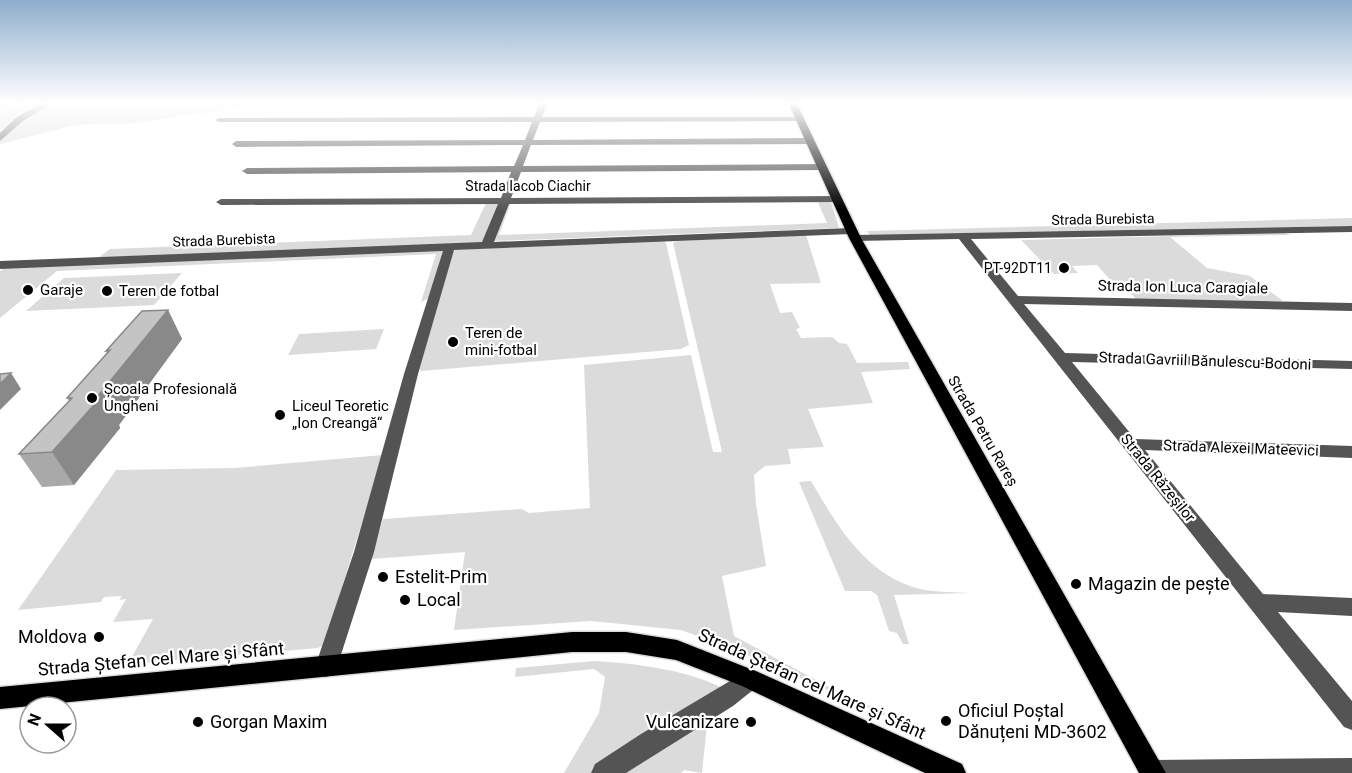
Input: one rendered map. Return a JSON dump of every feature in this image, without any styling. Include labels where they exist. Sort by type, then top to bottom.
[{"type":"main road","name":"Strada Petru Rareș","points":[[809,138],[853,235],[1153,773]]},
{"type":"main road","name":"Strada Ștefan cel Mare și Sfânt","points":[[0,698],[326,668],[572,642],[626,642],[677,650],[750,679],[953,773]]},
{"type":"street","points":[[487,245],[530,138]]},
{"type":"street","points":[[236,144],[810,141]]},
{"type":"street","points":[[247,171],[821,167]]},
{"type":"street","name":"Strada Iacob Ciachir","points":[[221,202],[836,199]]},
{"type":"street","name":"Strada Burebista","points":[[0,265],[450,246],[853,235],[963,237],[1352,229]]},
{"type":"street","name":"Strada Răzeşilor","points":[[963,237],[1352,719]]},
{"type":"street","points":[[326,668],[364,552],[411,374],[450,246]]},
{"type":"street","name":"Strada Ion Luca Caragiale","points":[[1013,300],[1352,307]]},
{"type":"street","name":"Strada Gavriil Bănulescu-Bodoni","points":[[1059,357],[1352,365]]},
{"type":"street","name":"Strada Alexei Mateevici","points":[[1131,444],[1352,452]]},
{"type":"street","points":[[1259,602],[1352,607]]},
{"type":"street","points":[[604,773],[650,742],[725,698],[750,679]]},
{"type":"street","points":[[1153,773],[1352,771]]},
{"type":"shaded area","points":[[2,138],[24,138],[0,144]]},
{"type":"shaded area","points":[[817,200],[831,202],[839,228],[492,241],[507,202],[511,202],[499,235],[827,223]]},
{"type":"shaded area","points":[[486,203],[499,203],[486,240],[479,243],[98,258],[110,249],[471,235]]},
{"type":"shaded area","points":[[1352,218],[1352,226],[870,235],[867,231]]},
{"type":"shaded area","points":[[1285,233],[1290,235],[1170,237],[1207,268],[1250,276],[1283,301],[1137,300],[1128,291],[1120,291],[1097,265],[1072,266],[1078,273],[1054,274],[1021,240]]},
{"type":"shaded area","points":[[806,235],[821,283],[770,284],[780,313],[792,312],[800,328],[796,329],[801,338],[832,337],[839,343],[847,344],[857,363],[908,362],[910,369],[861,372],[873,403],[808,409],[824,447],[788,449],[791,464],[765,466],[754,475],[756,504],[766,566],[722,576],[734,636],[885,715],[736,650],[681,630],[591,621],[454,630],[465,552],[371,559],[383,519],[522,509],[529,513],[590,508],[584,365],[691,355],[713,452],[722,452],[673,243]]},
{"type":"shaded area","points":[[663,240],[666,243],[689,345],[681,349],[421,371],[418,367],[452,252],[455,250]]},
{"type":"shaded area","points":[[441,249],[445,253],[429,298],[421,302],[436,254],[57,271],[0,318],[0,271],[8,266]]},
{"type":"shaded area","name":"Teren de fotbal","points":[[182,273],[154,305],[26,311],[64,278]]},
{"type":"shaded area","points":[[384,329],[376,349],[288,355],[299,334]]},
{"type":"shaded area","points":[[383,455],[324,645],[318,648],[128,664],[153,619],[113,622],[126,599],[119,600],[122,596],[104,597],[101,602],[18,610],[116,470],[235,468]]},
{"type":"shaded area","points":[[811,481],[844,533],[871,563],[887,575],[925,590],[972,593],[894,595],[909,644],[903,644],[897,633],[889,631],[877,595],[871,591],[845,591],[799,482]]},
{"type":"shaded area","points":[[594,661],[678,672],[724,689],[594,773],[564,773],[599,713],[605,677],[594,669],[515,677],[516,668]]},
{"type":"shaded area","points":[[703,720],[707,725],[702,773],[684,770],[681,773],[617,773]]},
{"type":"building","points":[[168,310],[98,396],[102,396],[52,452],[19,454],[72,398],[67,398],[142,311]]},
{"type":"building","points":[[11,373],[0,384],[0,374]]},
{"type":"place","name":"PT-92DT11","points":[[1064,268]]},
{"type":"place","name":"Garaje","points":[[28,290]]},
{"type":"place","name":"Teren de fotbal","points":[[107,291]]},
{"type":"place","name":"Teren de mini-fotbal","points":[[453,342]]},
{"type":"place","name":"Școala Profesională Ungheni","points":[[92,398]]},
{"type":"place","name":"Liceul Teoretic „Ion Creangă“","points":[[280,415]]},
{"type":"place","name":"Estelit-Prim","points":[[383,577]]},
{"type":"place","name":"Magazin de pește","points":[[1076,584]]},
{"type":"place","name":"Local","points":[[405,600]]},
{"type":"place","name":"Moldova","points":[[99,637]]},
{"type":"place","name":"Oficiul Poștal Dănuțeni MD-3602","points":[[946,721]]},
{"type":"place","name":"Gorgan Maxim","points":[[198,722]]},
{"type":"place","name":"Vulcanizare","points":[[751,722]]}]
